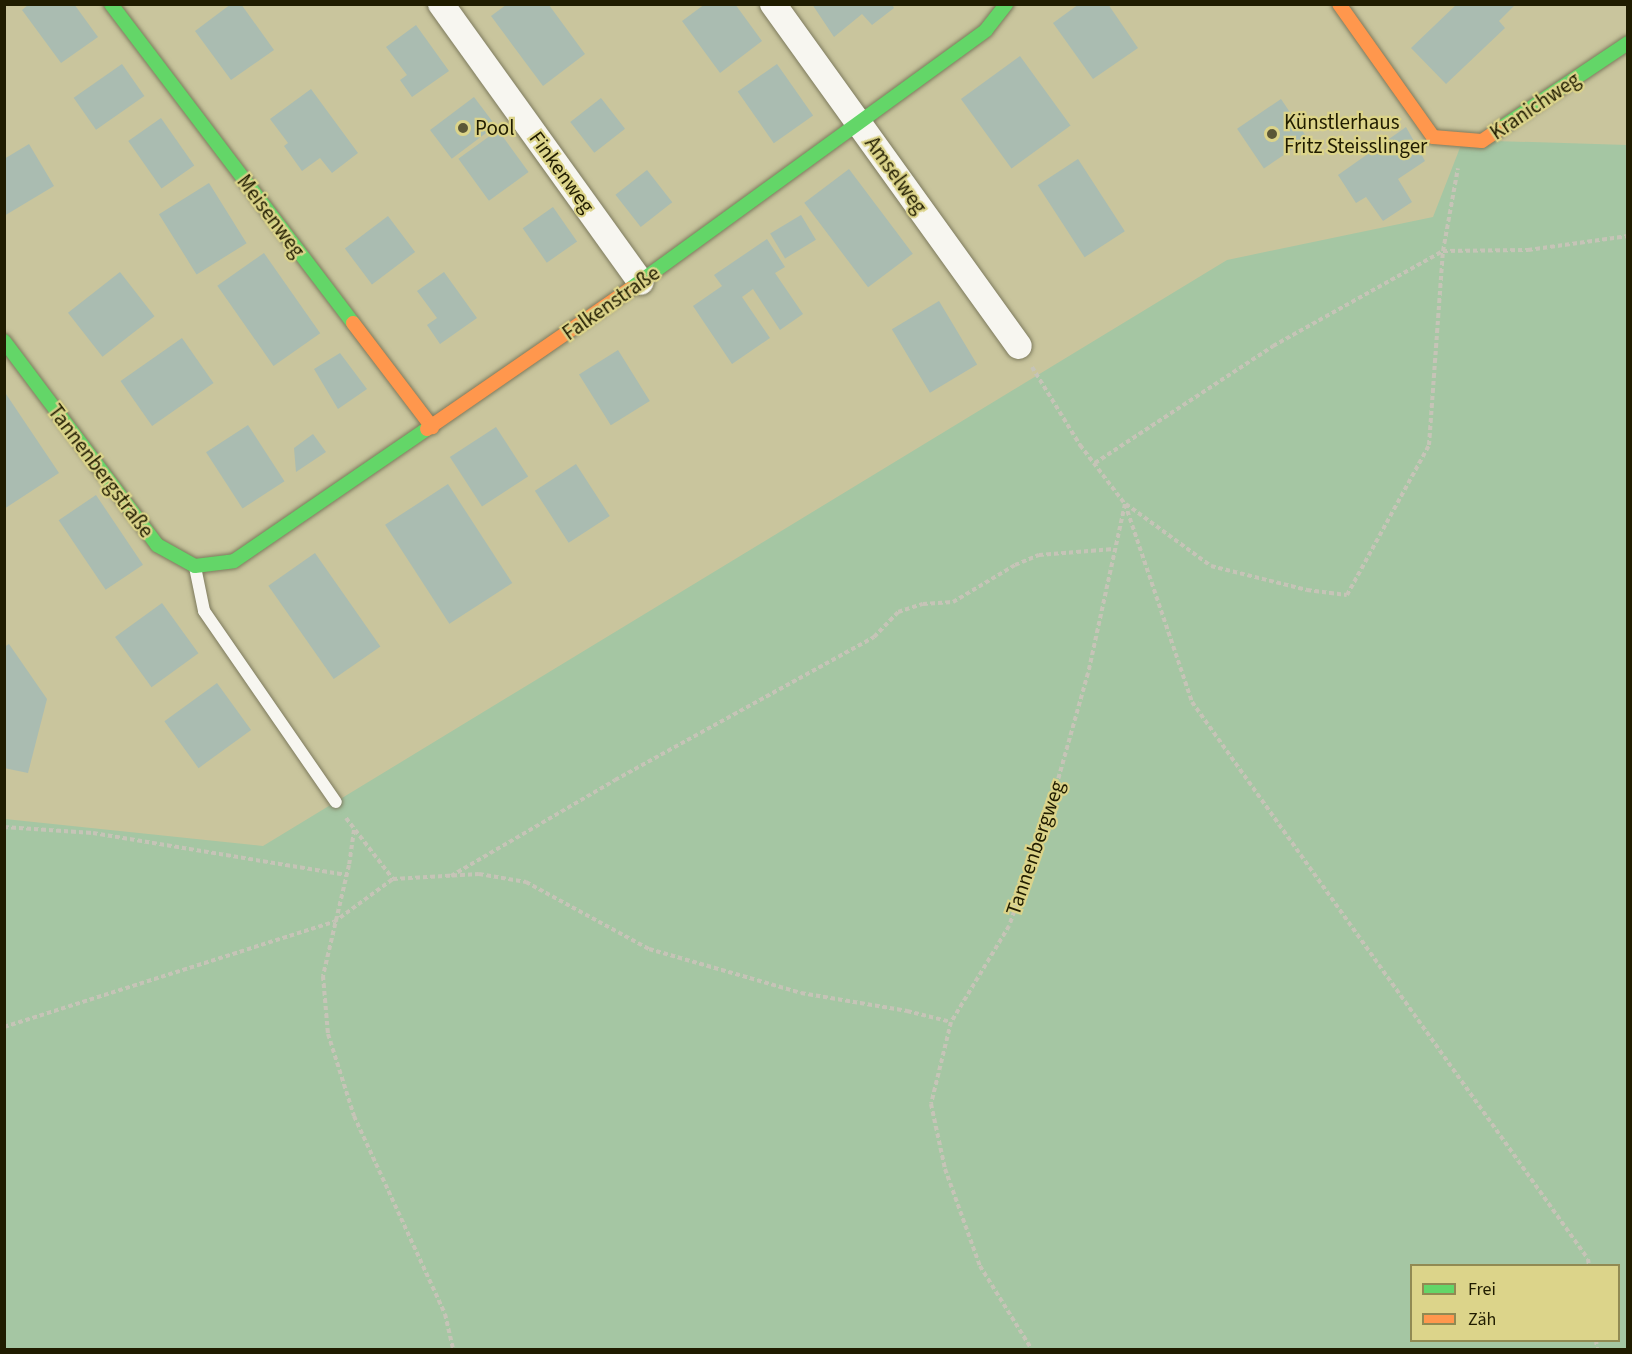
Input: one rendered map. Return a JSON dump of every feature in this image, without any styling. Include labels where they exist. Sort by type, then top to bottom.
[{"type":"street","name":"Meisenweg","points":[[111,4],[432,427]]},
{"type":"street","name":"Finkenweg","points":[[441,4],[641,282]]},
{"type":"street","name":"Amselweg","points":[[773,4],[1019,346]]},
{"type":"street","name":"Falkenstraße","points":[[195,566],[234,561],[432,427],[641,282],[860,124],[986,30],[1006,4]]},
{"type":"street","name":"Kranichweg","points":[[1339,4],[1433,137],[1482,141],[1628,43]]},
{"type":"street","name":"Tannenbergstraße","points":[[4,341],[157,545],[195,566]]},
{"type":"lane","points":[[195,566],[204,610],[336,802]]},
{"type":"path","points":[[1019,346],[1095,464],[1125,504],[1211,566],[1307,590],[1347,595],[1429,446],[1443,250],[1463,140]]},
{"type":"path","points":[[1095,464],[1273,346],[1443,250],[1528,250],[1628,236]]},
{"type":"path","points":[[1125,504],[1192,702],[1581,1250],[1588,1264]]},
{"type":"path","name":"Tannenbergweg","points":[[1032,1350],[980,1266],[945,1169],[931,1104],[951,1022],[1009,927],[1051,806],[1088,673],[1125,504]]},
{"type":"path","points":[[451,876],[615,780],[874,637],[898,612],[923,604],[952,602],[1015,564],[1039,555],[1114,549]]},
{"type":"path","points":[[336,802],[354,830],[393,879]]},
{"type":"path","points":[[4,827],[93,832],[347,875]]},
{"type":"path","points":[[354,830],[347,875],[323,976],[328,1034],[354,1116],[445,1314],[453,1350]]},
{"type":"path","points":[[4,1027],[334,922],[393,879],[479,874],[526,882],[649,949],[801,993],[907,1011],[951,1022]]},
{"type":"green space","points":[[1463,140],[1627,145],[1627,1349],[5,1350],[5,819],[263,846],[1227,260],[1433,217]]},
{"type":"building","points":[[29,4],[74,4],[98,37],[61,63],[22,10]]},
{"type":"building","points":[[231,4],[241,4],[274,50],[231,80],[195,31]]},
{"type":"building","points":[[705,4],[735,4],[762,41],[720,73],[682,21]]},
{"type":"building","points":[[812,4],[892,4],[894,8],[872,25],[862,14],[834,37]]},
{"type":"building","points":[[1079,4],[1108,4],[1138,48],[1093,79],[1053,23]]},
{"type":"building","points":[[1457,4],[1516,4],[1499,21],[1505,28],[1446,84],[1411,48]]},
{"type":"building","points":[[506,5],[549,5],[585,54],[543,86],[491,16]]},
{"type":"building","points":[[416,25],[449,71],[412,97],[400,80],[407,75],[386,47]]},
{"type":"building","points":[[1020,56],[1071,126],[1011,168],[961,99]]},
{"type":"building","points":[[122,64],[144,96],[96,130],[74,98]]},
{"type":"building","points":[[777,64],[813,116],[774,143],[738,92]]},
{"type":"building","points":[[311,89],[358,153],[332,173],[320,158],[302,171],[284,146],[288,143],[270,119]]},
{"type":"building","name":"Pool","points":[[474,97],[496,126],[452,159],[430,130]]},
{"type":"building","points":[[601,98],[625,129],[594,153],[570,122]]},
{"type":"building","name":"Künstlerhaus Fritz Steisslinger","points":[[1281,99],[1308,139],[1264,168],[1237,129]]},
{"type":"building","points":[[161,118],[194,166],[162,188],[128,141]]},
{"type":"building","points":[[1406,127],[1425,161],[1398,179],[1412,202],[1383,221],[1366,197],[1356,203],[1338,175]]},
{"type":"building","points":[[498,130],[529,172],[489,201],[458,159]]},
{"type":"building","points":[[29,144],[54,186],[4,216],[4,159]]},
{"type":"building","points":[[1078,159],[1125,231],[1085,257],[1038,185]]},
{"type":"building","points":[[849,169],[913,254],[868,287],[804,203]]},
{"type":"building","points":[[647,170],[672,202],[641,227],[615,195]]},
{"type":"building","points":[[209,183],[247,243],[197,274],[159,214]]},
{"type":"building","points":[[553,207],[577,241],[547,263],[523,228]]},
{"type":"building","points":[[801,215],[816,240],[785,258],[770,234]]},
{"type":"building","points":[[388,216],[415,252],[372,284],[345,248]]},
{"type":"building","points":[[767,239],[785,267],[775,273],[803,314],[780,330],[753,289],[742,297],[770,338],[732,364],[693,306],[722,286],[714,275]]},
{"type":"building","points":[[264,253],[320,333],[274,366],[217,286]]},
{"type":"building","points":[[120,272],[154,316],[102,357],[68,313]]},
{"type":"building","points":[[444,272],[477,318],[440,344],[427,325],[437,318],[417,291]]},
{"type":"building","points":[[939,301],[977,364],[930,393],[892,329]]},
{"type":"building","points":[[182,338],[214,383],[152,426],[121,381]]},
{"type":"building","points":[[618,350],[650,401],[611,425],[579,374]]},
{"type":"building","points":[[340,353],[367,389],[338,409],[314,369]]},
{"type":"building","points":[[6,394],[59,473],[4,509],[4,395]]},
{"type":"building","points":[[248,425],[284,481],[243,508],[206,452]]},
{"type":"building","points":[[496,427],[528,476],[482,506],[450,457]]},
{"type":"building","points":[[313,434],[326,452],[296,472],[294,448]]},
{"type":"building","points":[[576,464],[610,516],[569,543],[535,491]]},
{"type":"building","points":[[448,484],[512,583],[449,624],[385,525]]},
{"type":"building","points":[[96,495],[143,565],[106,590],[59,520]]},
{"type":"building","points":[[315,553],[380,646],[334,679],[268,586]]},
{"type":"building","points":[[162,603],[198,653],[152,687],[115,637]]},
{"type":"building","points":[[9,644],[47,699],[28,773],[4,768],[4,647]]},
{"type":"building","points":[[217,683],[251,730],[199,768],[164,721]]},
{"type":"traffic: fast","points":[[111,4],[353,323]]},
{"type":"traffic: fast","points":[[630,289],[986,30],[1006,4]]},
{"type":"traffic: fast","points":[[1501,128],[1628,43]]},
{"type":"traffic: fast","points":[[4,341],[157,545],[195,566],[234,561],[427,429]]},
{"type":"traffic: slow","points":[[1339,4],[1433,137],[1482,141],[1501,128]]},
{"type":"traffic: slow","points":[[427,429],[630,289]]},
{"type":"traffic: slow","points":[[353,323],[432,427]]},
{"type":"place","name":"Pool","points":[[463,128]]},
{"type":"place","name":"Künstlerhaus Fritz Steisslinger","points":[[1272,134]]}]
